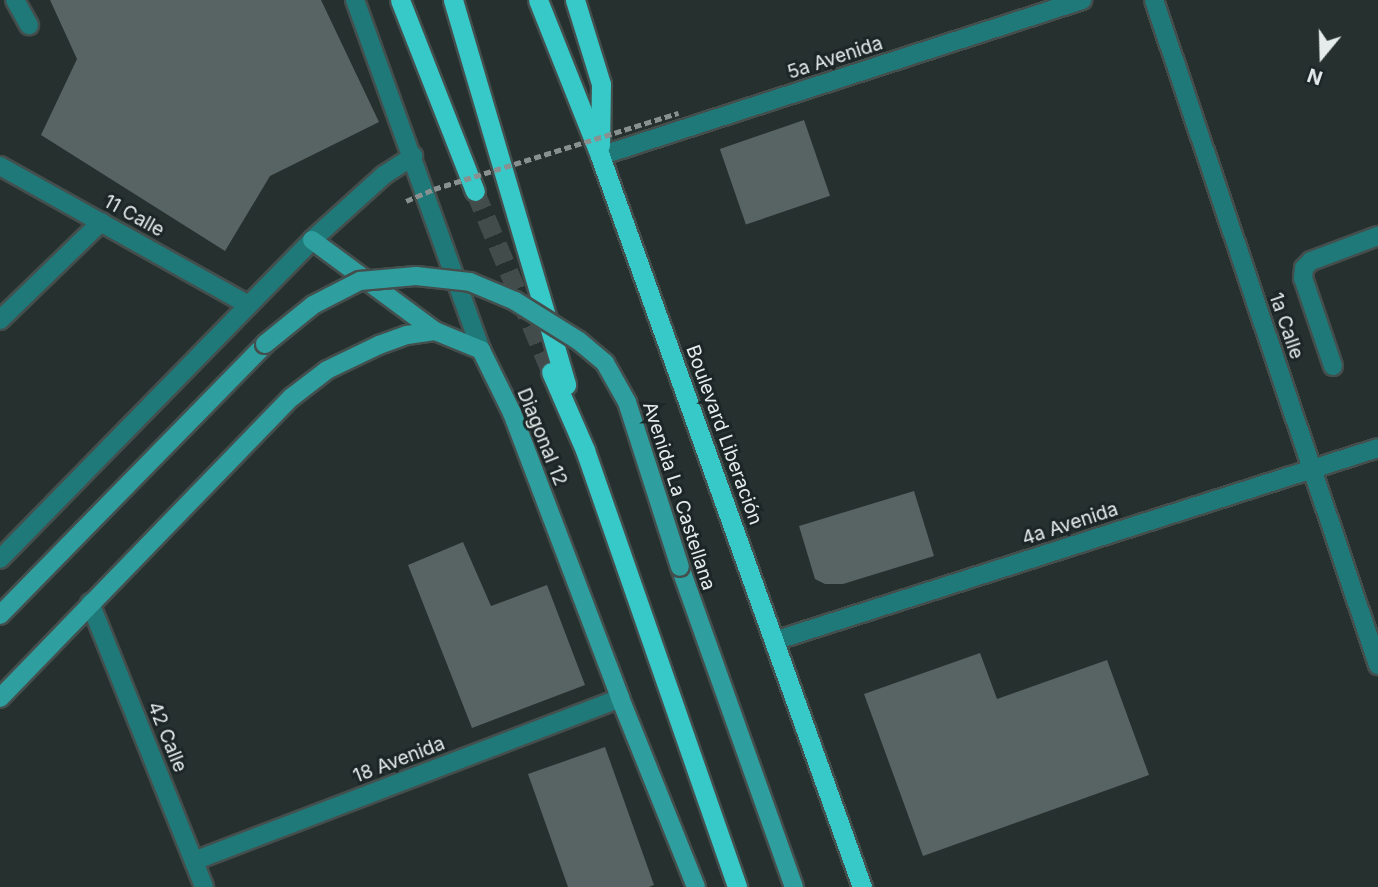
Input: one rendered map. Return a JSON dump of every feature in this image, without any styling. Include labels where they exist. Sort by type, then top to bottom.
[{"type":"highway","points":[[401,0],[475,191]]},
{"type":"highway","points":[[453,0],[584,450],[737,887]]},
{"type":"highway","name":"Boulevard Liberación","points":[[538,0],[600,156],[862,887]]},
{"type":"highway","points":[[575,0],[601,84],[600,156]]},
{"type":"highway","points":[[551,372],[584,450]]},
{"type":"main road","points":[[312,240],[435,331],[481,350]]},
{"type":"main road","name":"Avenida La Castellana","points":[[0,615],[265,344],[313,304],[360,281],[416,276],[470,282],[515,301],[579,341],[605,363],[627,402],[680,567],[794,887]]},
{"type":"main road","points":[[0,698],[292,397],[327,370],[379,345],[407,335],[435,331]]},
{"type":"main road","name":"Diagonal 12","points":[[481,350],[512,413],[620,698],[696,887]]},
{"type":"street","points":[[15,0],[29,25]]},
{"type":"street","name":"Diagonal 12","points":[[355,0],[481,350]]},
{"type":"street","name":"5a Avenida","points":[[600,156],[1082,0]]},
{"type":"street","name":"1a Calle","points":[[1154,0],[1378,666]]},
{"type":"street","points":[[0,559],[312,240],[384,175],[412,156]]},
{"type":"street","name":"11 Calle","points":[[0,166],[247,304]]},
{"type":"street","points":[[0,320],[101,222]]},
{"type":"street","points":[[1333,366],[1303,278],[1304,268],[1311,261],[1378,236]]},
{"type":"street","name":"4a Avenida","points":[[774,641],[1378,448]]},
{"type":"street","name":"42 Calle","points":[[90,603],[204,887]]},
{"type":"street","name":"18 Avenida","points":[[194,861],[620,698]]},
{"type":"path","points":[[406,201],[434,189],[678,113]]},
{"type":"building","points":[[50,0],[321,0],[379,122],[270,176],[225,251],[41,135],[77,59]]},
{"type":"building","points":[[804,120],[830,196],[746,225],[720,149]]},
{"type":"building","points":[[914,491],[934,556],[843,584],[825,584],[815,579],[799,526]]},
{"type":"building","points":[[463,542],[491,606],[547,585],[585,685],[472,728],[408,565]]},
{"type":"building","points":[[980,653],[997,699],[1107,660],[1149,775],[923,856],[864,694]]},
{"type":"building","points":[[605,747],[654,885],[649,887],[568,887],[528,774]]},
{"type":"tunnel","points":[[475,191],[551,372]]}]
